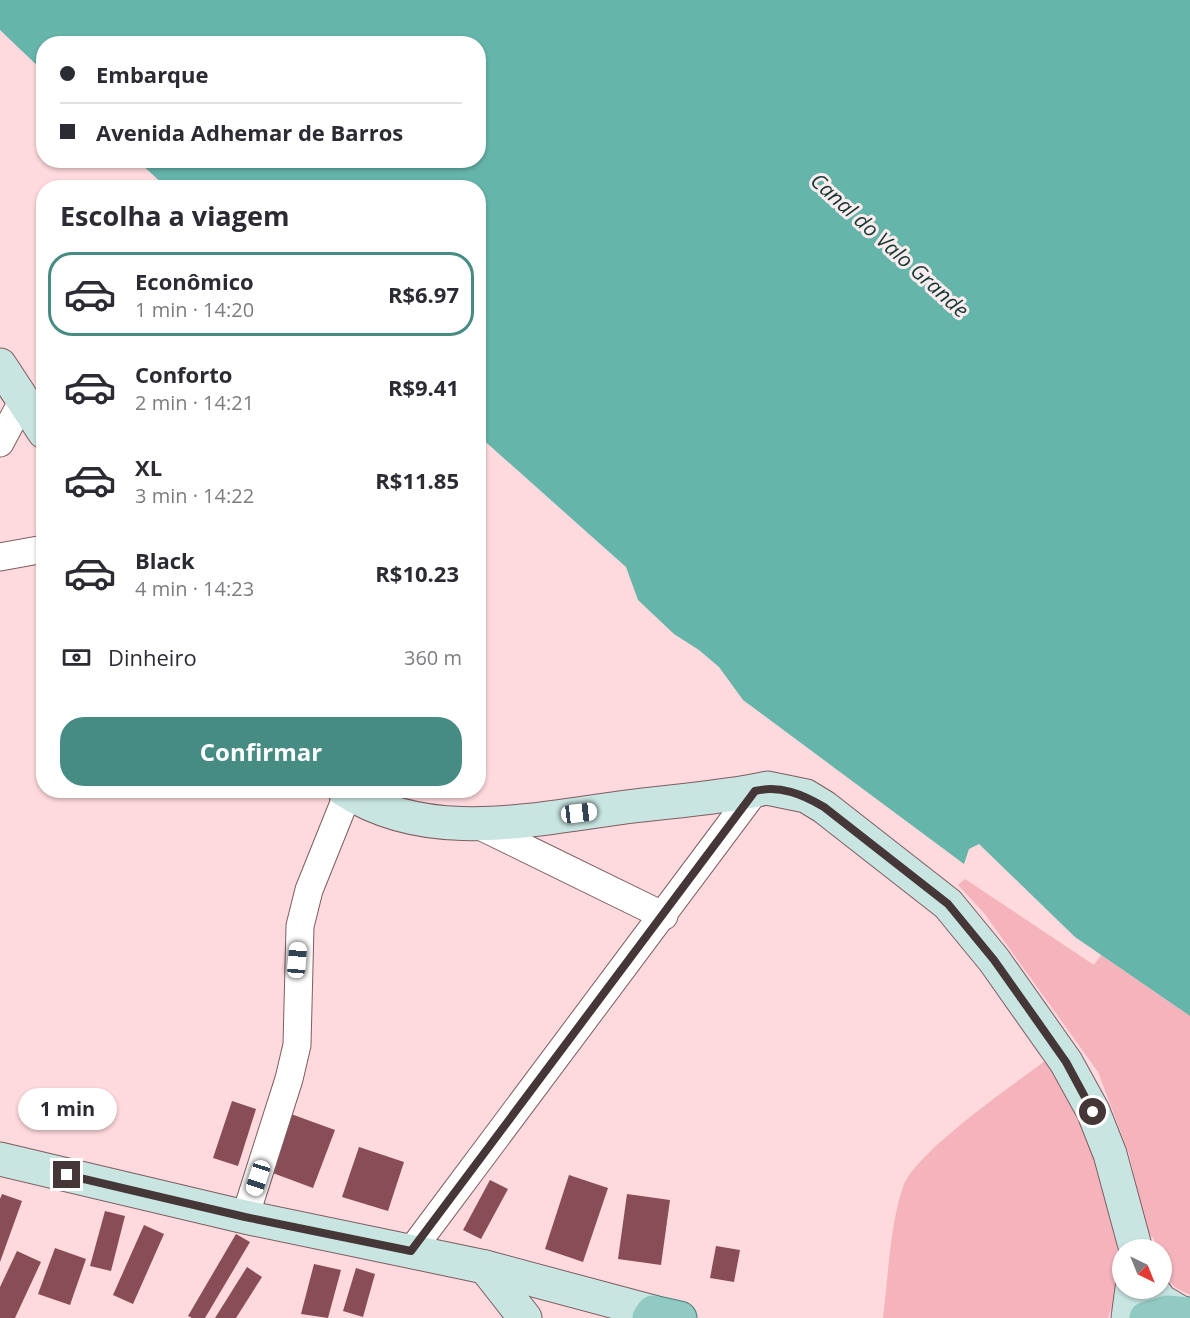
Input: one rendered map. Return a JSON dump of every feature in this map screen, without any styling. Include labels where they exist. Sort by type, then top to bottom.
[{"type":"main road","points":[[0,365],[36,418]]},
{"type":"main road","points":[[358,798],[408,817],[478,825],[767,788],[806,796],[824,807],[948,904],[994,960],[1080,1086],[1103,1133],[1131,1239]]},
{"type":"main road","points":[[0,1159],[245,1217],[485,1267],[661,1316]]},
{"type":"main road","points":[[485,1267],[525,1318]]},
{"type":"main road","points":[[1128,1318],[1131,1299]]},
{"type":"main road","points":[[1160,1299],[1184,1313]]},
{"type":"main road","points":[[1146,1318],[1184,1313]]},
{"type":"street","points":[[0,443],[24,398]]},
{"type":"street","points":[[0,557],[36,550]]},
{"type":"street","points":[[411,1251],[664,916],[755,791]]},
{"type":"street","points":[[245,1217],[289,1079],[297,1045],[300,926],[309,890],[344,798]]},
{"type":"street","points":[[478,825],[664,916]]},
{"type":"shaded area","points":[[965,879],[1094,965],[1101,955],[1190,1016],[1190,1295],[1172,1284],[1172,1239],[1154,1239],[1148,1236],[1129,1154],[1098,1072],[984,913],[958,885]]},
{"type":"shaded area","points":[[1045,1061],[1072,1100],[1097,1164],[1115,1239],[1112,1239],[1112,1299],[1115,1299],[1108,1318],[883,1318],[895,1218],[903,1187],[925,1156],[989,1102]]},
{"type":"water","name":"Canal do Valo Grande","points":[[0,0],[1190,0],[1190,1016],[1075,937],[979,844],[969,849],[964,864],[743,700],[719,667],[699,650],[674,634],[638,600],[626,567],[486,442],[486,180],[158,180],[146,168],[486,168],[486,36],[36,36],[36,64],[0,30]]},
{"type":"building","points":[[232,1101],[256,1109],[238,1166],[213,1158]]},
{"type":"building","points":[[291,1114],[335,1130],[313,1188],[270,1172]]},
{"type":"building","points":[[359,1147],[404,1162],[388,1211],[342,1197]]},
{"type":"building","points":[[569,1175],[608,1188],[583,1262],[545,1249]]},
{"type":"building","points":[[490,1180],[508,1189],[481,1239],[463,1230]]},
{"type":"building","points":[[2,1194],[22,1201],[0,1262],[0,1199]]},
{"type":"building","points":[[627,1194],[670,1200],[661,1265],[618,1259]]},
{"type":"building","points":[[105,1211],[125,1216],[111,1271],[90,1266]]},
{"type":"building","points":[[144,1225],[164,1234],[133,1304],[113,1295]]},
{"type":"building","points":[[236,1234],[250,1242],[205,1318],[188,1316]]},
{"type":"building","points":[[716,1246],[740,1250],[734,1282],[710,1278]]},
{"type":"building","points":[[55,1248],[86,1259],[70,1305],[38,1294]]},
{"type":"building","points":[[17,1251],[41,1262],[15,1318],[0,1318],[0,1287]]},
{"type":"building","points":[[314,1264],[341,1270],[328,1318],[301,1314]]},
{"type":"building","points":[[247,1267],[262,1277],[236,1318],[215,1318]]},
{"type":"building","points":[[356,1268],[375,1274],[363,1317],[343,1311]]},
{"type":"route","points":[[67,1175],[245,1217],[411,1251],[664,916],[755,791],[767,788],[806,796],[824,807],[948,904],[994,960],[1066,1062],[1093,1112]]}]
